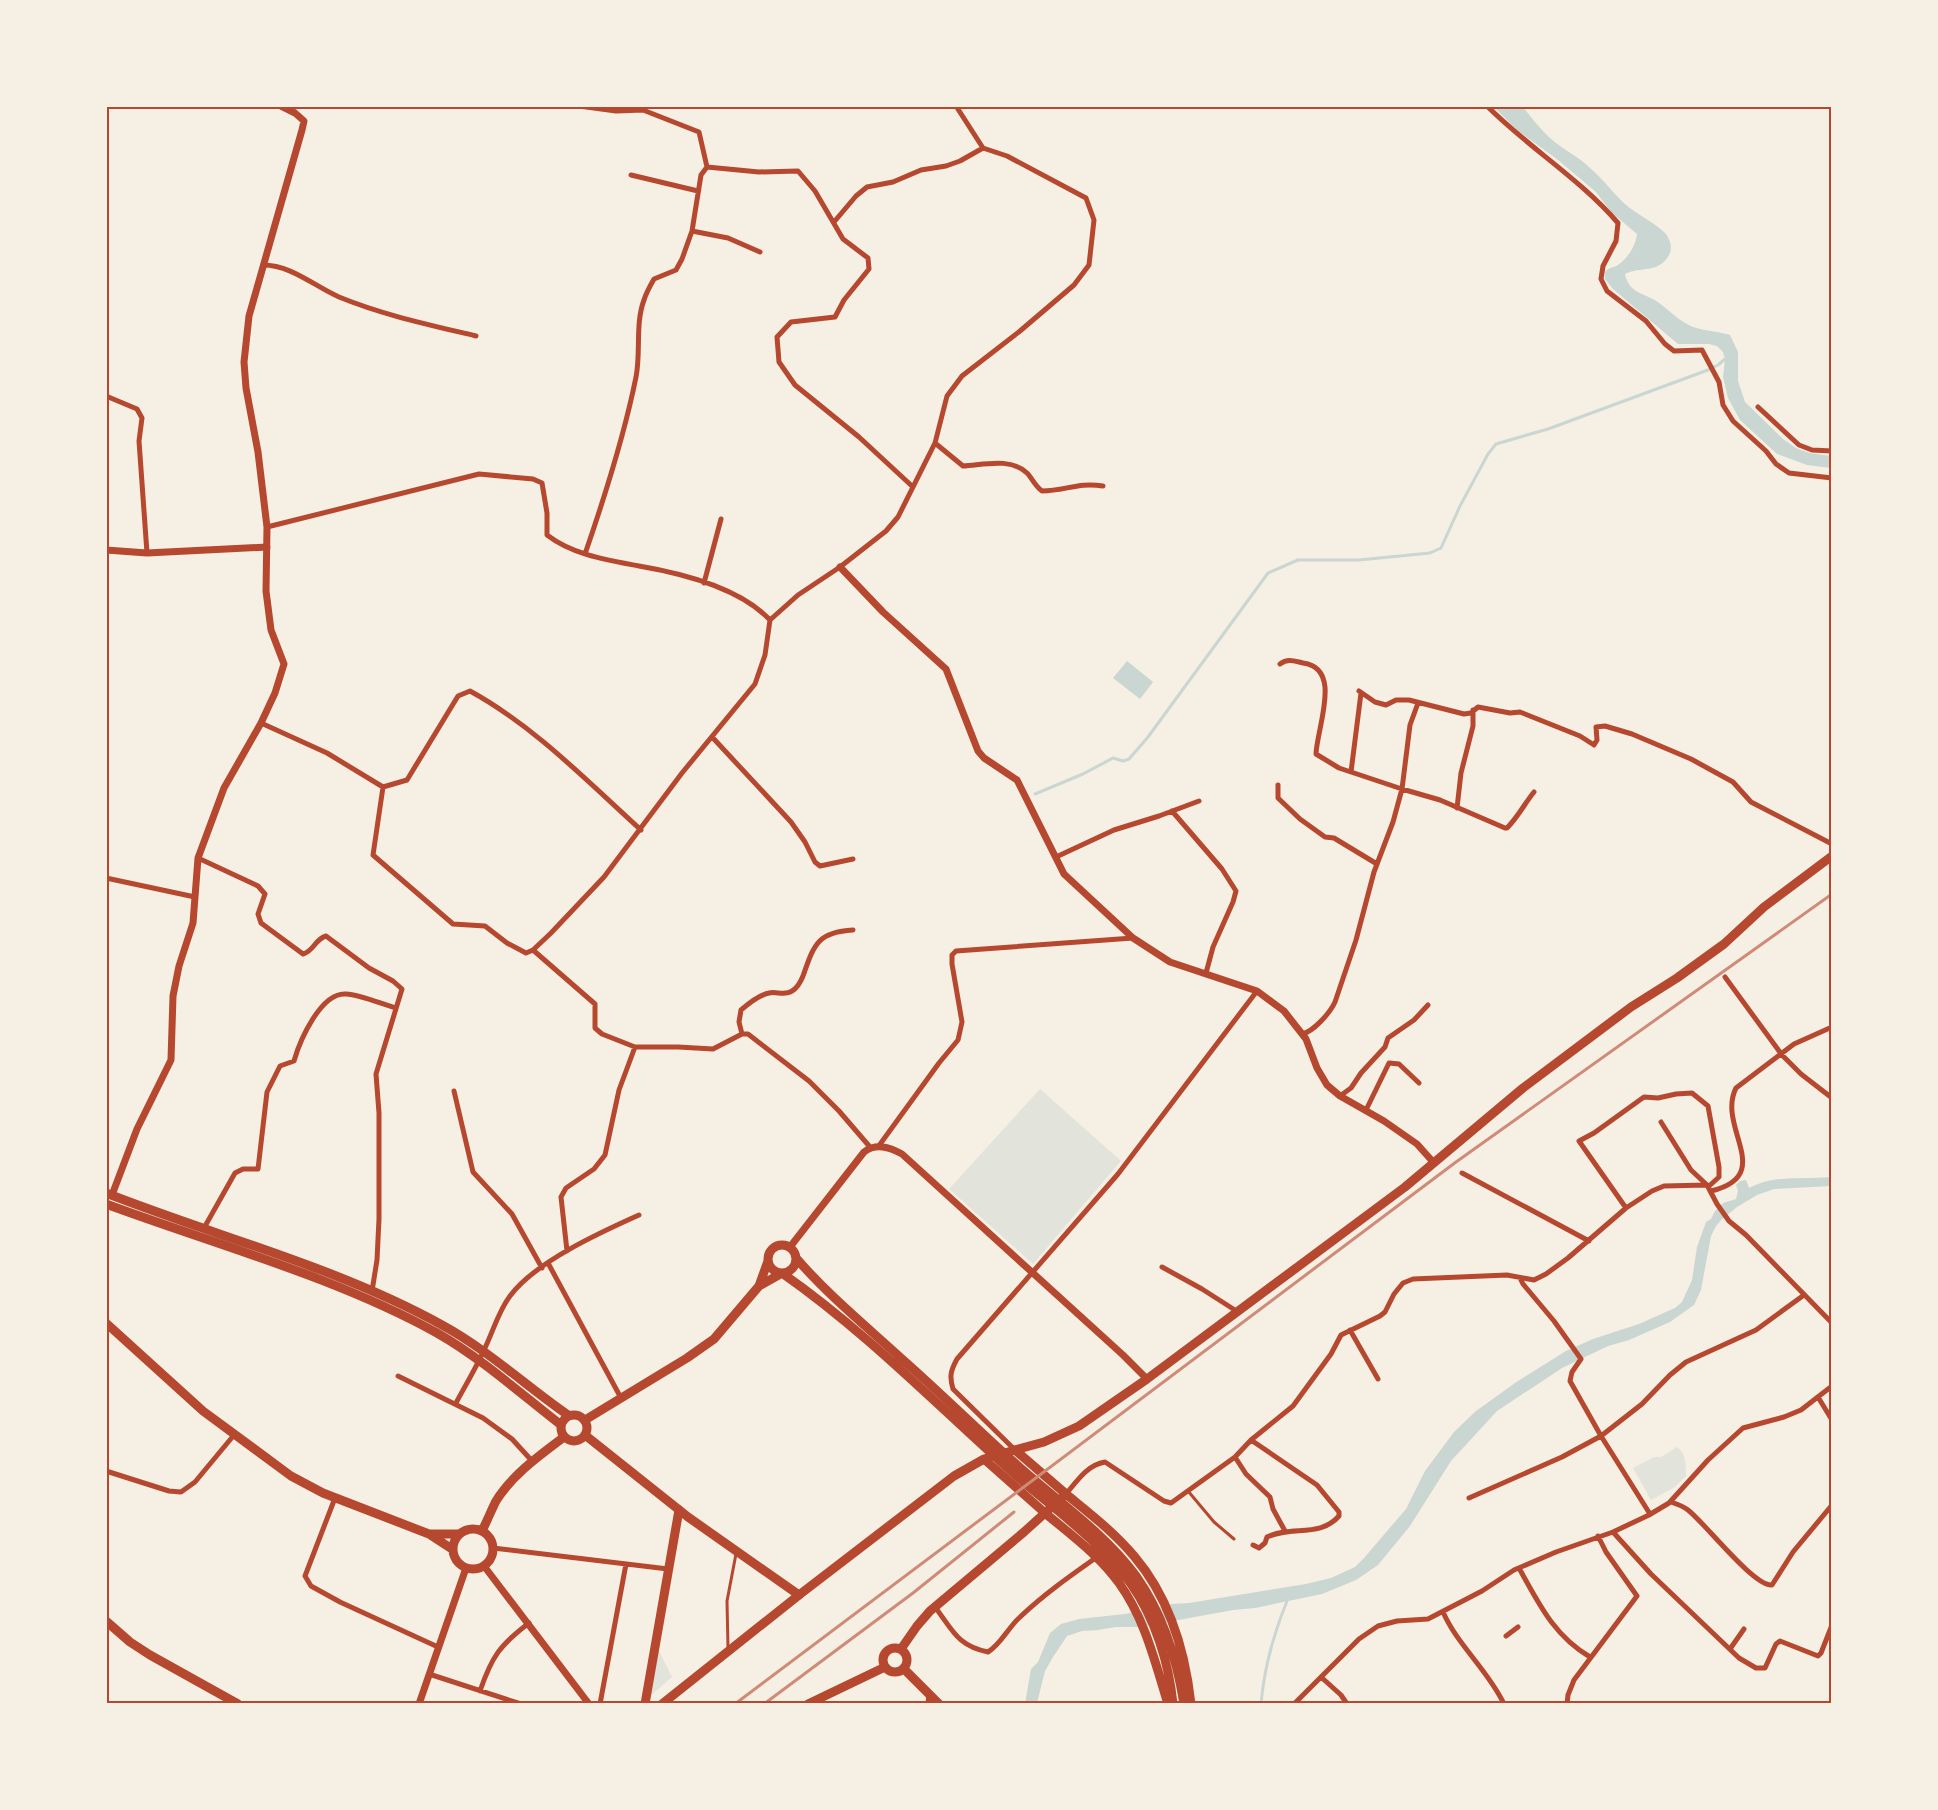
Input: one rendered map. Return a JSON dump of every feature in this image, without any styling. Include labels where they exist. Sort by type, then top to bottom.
[{"type":"main road","points":[[662,1704],[936,1488],[984,1459],[1044,1442],[1079,1426],[1147,1379],[1434,1163],[1523,1088],[1631,1007],[1724,944],[1764,907],[1832,856]]},
{"type":"main road","points":[[564,1437],[561,1425],[478,1361],[437,1334],[370,1296],[325,1272],[109,1194],[107,1205],[321,1281],[370,1296],[442,1325],[484,1352],[568,1415],[577,1414],[585,1420],[587,1430],[582,1438],[573,1441],[564,1437]]},
{"type":"main road","points":[[200,1238],[204,1228]]},
{"type":"main road","points":[[759,1286],[773,1248],[781,1245],[790,1247],[796,1258],[886,1350],[1094,1531],[1136,1576],[1152,1603],[1164,1631],[1171,1664],[1184,1704]]},
{"type":"main road","points":[[585,1420],[714,1339],[759,1286],[791,1270],[796,1258]]},
{"type":"main road","points":[[768,1261],[773,1269],[782,1273],[886,1350]]},
{"type":"main road","points":[[106,1323],[202,1411],[291,1476],[335,1498],[429,1534],[452,1550],[457,1562],[466,1568],[476,1569],[484,1566],[491,1558],[493,1548],[491,1540],[482,1531],[469,1529],[459,1534],[429,1534]]},
{"type":"main road","points":[[561,1425],[568,1415]]},
{"type":"main road","points":[[585,1435],[736,1552],[799,1595]]},
{"type":"main road","points":[[482,1531],[496,1501],[504,1490],[564,1437]]},
{"type":"main road","points":[[1015,1450],[1119,1540],[1133,1555],[1163,1600],[1174,1627],[1184,1661],[1191,1704]]},
{"type":"main road","points":[[984,1459],[1097,1557],[1120,1584],[1144,1630],[1170,1704]]},
{"type":"main road","points":[[902,1649],[917,1626],[935,1607],[1066,1494]]},
{"type":"main road","points":[[645,1704],[680,1510]]},
{"type":"main road","points":[[452,1550],[459,1534]]},
{"type":"main road","points":[[106,1621],[130,1642],[150,1655],[235,1703]]},
{"type":"main road","points":[[894,1647],[906,1653],[908,1659],[904,1669],[894,1672],[885,1666],[883,1658],[887,1651],[894,1647]]},
{"type":"main road","points":[[1170,1704],[1171,1664]]},
{"type":"main road","points":[[810,1703],[885,1666]]},
{"type":"main road","points":[[904,1669],[929,1699],[939,1704]]},
{"type":"street","points":[[109,1194],[137,1129],[171,1060],[173,996],[179,966],[193,923],[198,858],[224,788],[261,723],[275,693],[284,664],[271,630],[266,591],[267,527],[244,362],[249,316],[304,121],[300,116],[281,106]]},
{"type":"street","points":[[579,106],[616,111],[643,110],[699,132],[707,168]]},
{"type":"street","points":[[383,787],[373,855],[453,924],[485,926],[507,943],[526,953],[533,950],[604,877],[682,773],[755,684],[765,655],[770,620],[783,606],[817,580],[840,567],[886,531],[898,517],[935,444],[947,396],[962,376],[1074,285],[1089,265],[1094,220],[1086,198],[1007,156],[983,148],[957,106]]},
{"type":"street","points":[[1487,106],[1510,128],[1577,181],[1618,223],[1616,241],[1604,266],[1601,279],[1607,291],[1646,321],[1665,344],[1674,351],[1702,350],[1715,372],[1723,405],[1733,421],[1767,451],[1776,464],[1789,473],[1832,478]]},
{"type":"street","points":[[834,222],[856,196],[867,187],[893,182],[921,170],[946,166],[983,148]]},
{"type":"street","points":[[585,554],[630,407],[639,356],[638,339],[644,299],[654,279],[676,270],[692,231],[701,175],[707,168]]},
{"type":"street","points":[[707,168],[759,172],[798,171],[815,191],[843,239],[868,258],[869,269],[844,300],[835,316],[792,322],[777,337],[779,362],[795,385],[859,436],[913,487]]},
{"type":"street","points":[[631,175],[698,191]]},
{"type":"street","points":[[692,231],[729,238],[760,252]]},
{"type":"street","points":[[263,266],[281,268],[338,297],[401,318],[476,336]]},
{"type":"street","points":[[106,396],[137,410],[142,418],[139,441],[147,553]]},
{"type":"street","points":[[1758,407],[1799,445],[1812,450],[1832,451]]},
{"type":"street","points":[[935,444],[963,466],[1001,463],[1016,465],[1027,473],[1042,491],[1057,491],[1075,485],[1103,486]]},
{"type":"street","points":[[267,527],[480,474],[533,479],[542,483],[547,513],[547,535],[559,544],[585,554],[665,571],[704,583],[758,607],[770,620]]},
{"type":"street","points":[[704,583],[721,519]]},
{"type":"street","points":[[106,550],[147,553],[267,547]]},
{"type":"street","points":[[840,567],[883,612],[946,669],[978,751],[984,758],[1017,780],[1064,874],[1133,938],[1170,962],[1257,990],[1284,1011],[1306,1039],[1323,1081],[1340,1096],[1366,1110],[1417,1144],[1434,1163]]},
{"type":"street","points":[[1280,664],[1288,660],[1311,663],[1319,668],[1324,678],[1325,690],[1316,754],[1351,772],[1440,800],[1507,828],[1534,792]]},
{"type":"street","points":[[261,723],[327,753],[383,787],[406,780],[458,696],[470,691],[495,705],[562,758],[641,830]]},
{"type":"street","points":[[1351,772],[1360,692],[1375,702],[1386,705],[1401,700],[1429,704],[1464,714],[1471,713],[1478,707],[1510,713],[1520,712],[1580,736],[1594,745],[1597,740],[1595,729],[1599,726],[1632,734],[1716,772],[1733,782],[1751,802],[1832,844]]},
{"type":"street","points":[[1302,1034],[1309,1032],[1332,1009],[1356,940],[1377,864],[1393,822],[1402,789],[1410,725],[1418,703]]},
{"type":"street","points":[[1456,808],[1461,773],[1473,726],[1473,710]]},
{"type":"street","points":[[713,738],[791,822],[815,862],[820,866],[853,859]]},
{"type":"street","points":[[1278,785],[1278,798],[1300,819],[1325,837],[1334,838],[1377,864]]},
{"type":"street","points":[[1056,857],[1114,830],[1199,801]]},
{"type":"street","points":[[1172,811],[1222,869],[1236,891],[1213,947],[1206,973]]},
{"type":"street","points":[[198,858],[258,886],[265,894],[258,914],[261,923],[303,954],[309,952],[320,938],[326,936],[369,968],[402,988],[376,1074],[379,1113],[379,1219],[377,1260],[370,1296]]},
{"type":"street","points":[[106,878],[158,891],[195,897]]},
{"type":"street","points":[[742,1034],[739,1022],[741,1010],[750,1002],[769,993],[792,991],[801,981],[815,945],[823,938],[842,931],[854,930]]},
{"type":"street","points":[[790,1247],[864,1152],[874,1147],[958,1040],[962,1022],[952,964],[952,956],[956,951],[1133,938]]},
{"type":"street","points":[[533,950],[595,1004],[595,1028],[603,1034],[635,1047],[713,1049],[742,1034],[748,1034],[808,1081],[874,1147],[889,1147],[902,1154],[1123,1354],[1147,1379]]},
{"type":"street","points":[[1725,977],[1782,1055],[1832,1098]]},
{"type":"street","points":[[1015,1450],[953,1389],[950,1371],[957,1359],[1118,1174],[1257,990]]},
{"type":"street","points":[[204,1228],[235,1173],[243,1169],[258,1169],[267,1092],[280,1066],[294,1060],[319,1008],[337,994],[348,994],[396,1008]]},
{"type":"street","points":[[1340,1096],[1351,1088],[1361,1073],[1385,1047],[1388,1038],[1414,1020],[1428,1005]]},
{"type":"street","points":[[1066,1494],[1083,1473],[1097,1463],[1105,1462],[1164,1501],[1172,1503],[1235,1457],[1251,1440],[1293,1406],[1341,1335],[1385,1312],[1402,1283],[1408,1280],[1488,1275],[1508,1275],[1534,1280],[1546,1274],[1626,1208],[1652,1191],[1664,1186],[1709,1188],[1734,1182],[1742,1170],[1742,1150],[1731,1110],[1732,1096],[1736,1088],[1794,1044],[1832,1026]]},
{"type":"street","points":[[567,1251],[561,1197],[566,1188],[594,1169],[605,1155],[619,1090],[635,1047]]},
{"type":"street","points":[[1366,1110],[1389,1063],[1399,1064],[1419,1083]]},
{"type":"street","points":[[454,1091],[473,1172],[512,1214],[542,1268]]},
{"type":"street","points":[[1626,1208],[1579,1141],[1644,1097],[1658,1098],[1692,1093],[1708,1106],[1719,1167],[1719,1177],[1709,1188]]},
{"type":"street","points":[[1661,1122],[1691,1170],[1709,1188],[1729,1221],[1746,1235],[1832,1323]]},
{"type":"street","points":[[1462,1173],[1589,1240]]},
{"type":"street","points":[[456,1403],[484,1352],[501,1311],[512,1294],[548,1263],[567,1251],[639,1215]]},
{"type":"street","points":[[548,1263],[621,1398]]},
{"type":"street","points":[[1162,1267],[1238,1312]]},
{"type":"street","points":[[1520,1278],[1581,1359],[1572,1372],[1570,1382],[1600,1436],[1650,1514]]},
{"type":"street","points":[[1469,1498],[1562,1457],[1600,1436],[1642,1404],[1686,1362],[1756,1330],[1804,1295]]},
{"type":"street","points":[[1350,1330],[1378,1379]]},
{"type":"street","points":[[398,1376],[483,1418],[502,1432],[533,1462]]},
{"type":"street","points":[[1298,1702],[1359,1639],[1378,1626],[1397,1621],[1428,1619],[1519,1568],[1613,1532],[1650,1514],[1671,1502],[1708,1460],[1743,1428],[1802,1410],[1832,1386]]},
{"type":"street","points":[[1818,1398],[1832,1420]]},
{"type":"street","points":[[106,1471],[169,1491],[181,1492],[195,1482],[234,1435]]},
{"type":"street","points":[[1251,1440],[1317,1485],[1340,1516],[1323,1528],[1285,1531],[1267,1537],[1265,1543],[1259,1548],[1253,1545]]},
{"type":"street","points":[[1235,1457],[1246,1474],[1270,1497],[1273,1509],[1285,1531]]},
{"type":"street","points":[[335,1498],[305,1576],[311,1586],[340,1602],[438,1647]]},
{"type":"street","points":[[1671,1502],[1688,1511],[1738,1562],[1768,1586],[1772,1585],[1793,1552],[1832,1504]]},
{"type":"street","points":[[1613,1532],[1651,1574],[1730,1649],[1748,1664],[1760,1670],[1765,1668],[1776,1644],[1780,1641],[1818,1656],[1832,1625]]},
{"type":"street","points":[[1568,1704],[1568,1695],[1574,1680],[1637,1596],[1606,1552],[1598,1536]]},
{"type":"street","points":[[493,1548],[668,1569]]},
{"type":"street","points":[[935,1607],[955,1636],[968,1646],[988,1652],[1018,1619],[1047,1593],[1097,1557]]},
{"type":"street","points":[[600,1704],[626,1564]]},
{"type":"street","points":[[484,1566],[589,1704]]},
{"type":"street","points":[[419,1704],[466,1568]]},
{"type":"street","points":[[1519,1568],[1549,1621],[1566,1640],[1590,1657]]},
{"type":"street","points":[[1443,1612],[1459,1640],[1490,1679],[1504,1704]]},
{"type":"street","points":[[480,1691],[495,1654],[506,1640],[529,1623]]},
{"type":"street","points":[[1506,1636],[1518,1627]]},
{"type":"street","points":[[1730,1649],[1744,1629]]},
{"type":"street","points":[[429,1674],[521,1704]]},
{"type":"street","points":[[1320,1677],[1341,1695],[1347,1704]]},
{"type":"lane","points":[[1188,1491],[1214,1522],[1234,1539]]},
{"type":"lane","points":[[728,1651],[727,1601],[736,1552]]},
{"type":"shaded area","points":[[1494,107],[1523,107],[1550,138],[1585,164],[1625,204],[1666,234],[1671,250],[1665,261],[1655,267],[1625,274],[1630,286],[1688,325],[1730,335],[1738,352],[1738,381],[1745,402],[1783,439],[1796,448],[1809,453],[1831,456],[1831,468],[1807,465],[1777,454],[1740,420],[1728,398],[1723,377],[1725,359],[1723,352],[1717,346],[1709,344],[1678,344],[1613,289],[1605,279],[1605,272],[1625,259],[1633,247],[1637,234],[1611,212],[1596,192],[1516,129]]},
{"type":"shaded area","points":[[1127,661],[1153,682],[1140,699],[1113,678]]},
{"type":"shaded area","points":[[1040,1089],[1121,1161],[1033,1264],[949,1189]]},
{"type":"shaded area","points":[[1831,1177],[1831,1186],[1774,1189],[1757,1195],[1722,1219],[1711,1236],[1701,1290],[1694,1305],[1670,1322],[1629,1340],[1608,1346],[1562,1368],[1497,1411],[1451,1461],[1410,1526],[1378,1565],[1356,1580],[1322,1594],[1255,1608],[1140,1627],[1082,1631],[1067,1636],[1045,1671],[1037,1703],[1025,1704],[1031,1669],[1038,1662],[1050,1633],[1061,1624],[1079,1619],[1125,1614],[1172,1604],[1306,1584],[1331,1578],[1355,1567],[1406,1509],[1425,1471],[1454,1432],[1476,1411],[1566,1351],[1593,1339],[1639,1324],[1675,1308],[1682,1302],[1692,1280],[1697,1247],[1706,1222],[1723,1203],[1736,1199],[1738,1191],[1736,1185],[1740,1181],[1746,1180],[1749,1188],[1779,1179]]},
{"type":"shaded area","points":[[1677,1447],[1684,1456],[1686,1476],[1675,1487],[1651,1500],[1633,1468],[1654,1457],[1661,1457]]},
{"type":"shaded area","points":[[658,1649],[672,1677],[648,1698]]},
{"type":"waterway","points":[[1035,794],[1083,774],[1113,758],[1123,761],[1129,759],[1148,737],[1268,573],[1298,560],[1359,560],[1430,553],[1441,548],[1460,506],[1488,454],[1496,444],[1548,429],[1708,370],[1725,359]]},
{"type":"waterway","points":[[1261,1704],[1270,1651],[1287,1601]]},
{"type":"railway","points":[[735,1704],[1456,1162],[1832,894]]},
{"type":"railway","points":[[764,1704],[913,1593],[1014,1512]]}]
